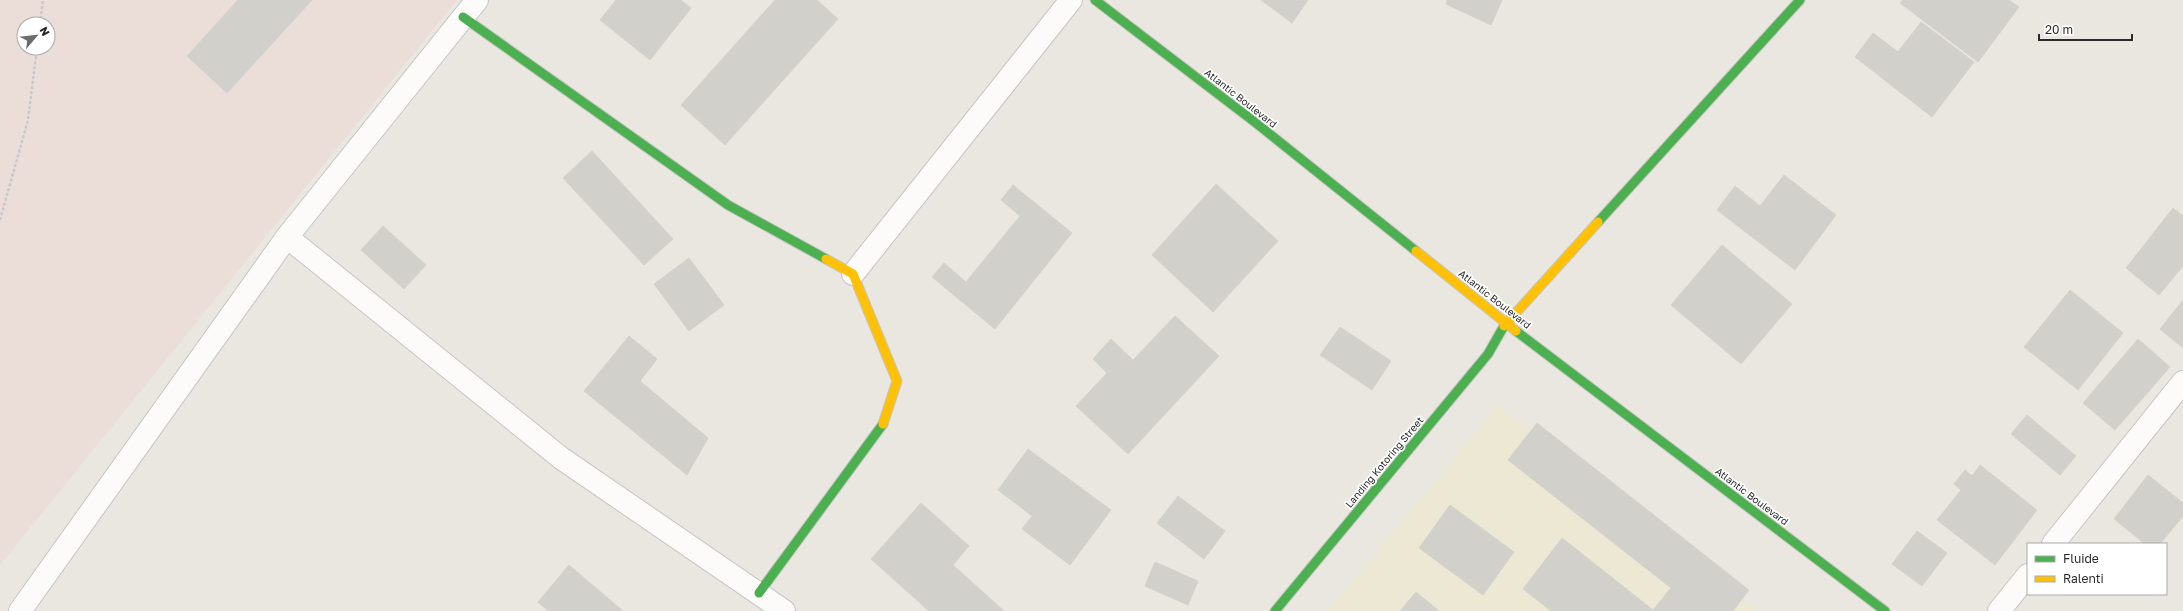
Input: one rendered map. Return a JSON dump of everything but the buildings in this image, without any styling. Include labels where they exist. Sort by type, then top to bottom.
[{"type":"street","points":[[20,611],[287,237],[476,0]]},
{"type":"street","points":[[853,274],[1072,0]]},
{"type":"street","name":"Atlantic Boulevard","points":[[1095,0],[1256,123],[1506,323],[1885,611]]},
{"type":"street","name":"Landing Kotoring Street","points":[[1275,611],[1488,354],[1506,323],[1800,0]]},
{"type":"street","points":[[463,17],[728,205],[853,274],[897,380],[885,420],[759,593]]},
{"type":"street","points":[[287,237],[561,458],[784,611]]},
{"type":"street","points":[[2053,543],[2183,382]]},
{"type":"street","points":[[1999,611],[2027,576]]},
{"type":"path","points":[[41,16],[44,0]]},
{"type":"path","points":[[0,220],[28,120],[36,56]]},
{"type":"shaded area","points":[[0,0],[457,0],[0,565]]},
{"type":"shaded area","points":[[1498,405],[1757,611],[1327,611]]},
{"type":"traffic: fast","points":[[1095,0],[1256,123],[1416,251]]},
{"type":"traffic: fast","points":[[1598,222],[1800,0]]},
{"type":"traffic: fast","points":[[463,17],[728,205],[826,259]]},
{"type":"traffic: fast","points":[[1275,611],[1488,354],[1504,326]]},
{"type":"traffic: fast","points":[[1516,331],[1885,611]]},
{"type":"traffic: fast","points":[[759,593],[883,424]]},
{"type":"traffic: slow","points":[[1504,326],[1598,222]]},
{"type":"traffic: slow","points":[[1416,251],[1516,331]]},
{"type":"traffic: slow","points":[[826,259],[853,274],[897,381],[883,424]]}]
